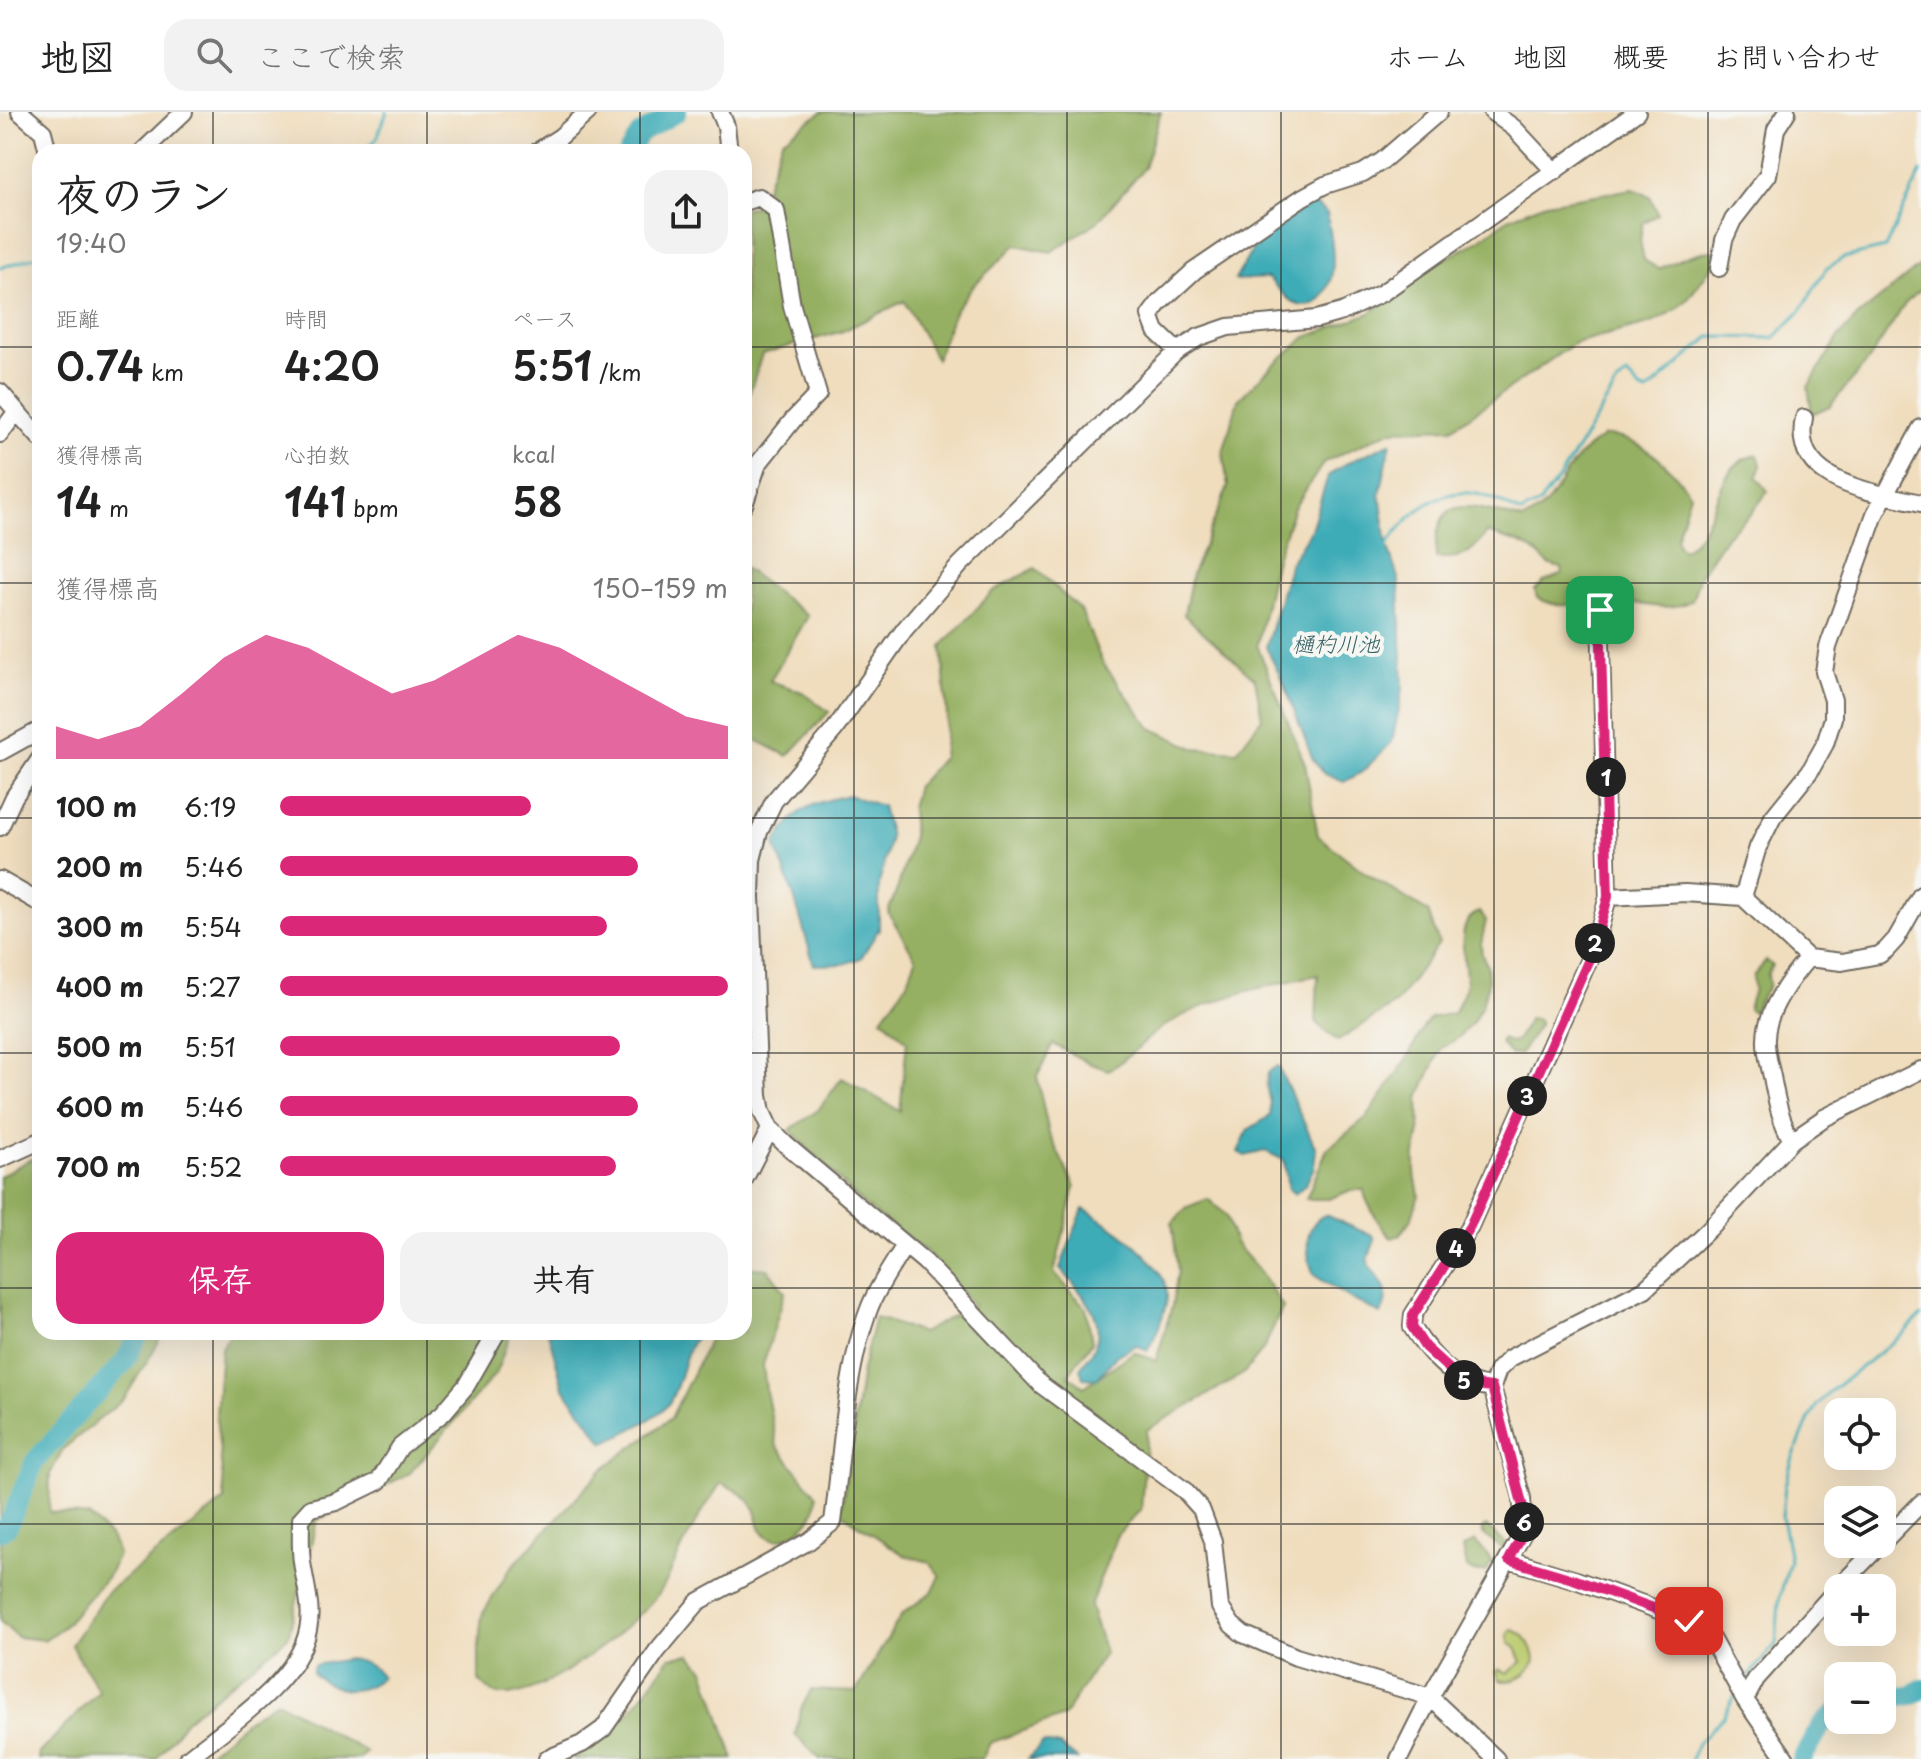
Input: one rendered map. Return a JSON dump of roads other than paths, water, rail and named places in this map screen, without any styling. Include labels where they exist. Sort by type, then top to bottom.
[{"type":"street","points":[[20,112],[43,132],[46,144]]},
{"type":"street","points":[[150,144],[184,112]]},
{"type":"street","points":[[549,144],[588,112]]},
{"type":"street","points":[[720,112],[728,144]]},
{"type":"street","points":[[1177,351],[1156,331],[1150,315],[1194,271],[1303,197],[1325,185],[1363,173],[1382,161],[1439,112]]},
{"type":"street","points":[[1492,112],[1514,128],[1555,172]]},
{"type":"street","points":[[752,838],[759,832],[774,801],[835,729],[904,630],[960,565],[1177,351],[1199,337],[1228,327],[1317,319],[1342,312],[1382,293],[1637,112]]},
{"type":"street","points":[[1719,268],[1724,240],[1733,220],[1768,175],[1776,129],[1785,114]]},
{"type":"street","points":[[752,199],[759,197],[776,210],[792,306],[818,394],[758,464],[752,482]]},
{"type":"street","points":[[0,392],[32,429]]},
{"type":"street","points":[[0,434],[17,411]]},
{"type":"street","points":[[1804,418],[1801,433],[1813,464],[1840,481],[1921,503]]},
{"type":"street","points":[[1743,897],[1758,847],[1773,817],[1810,771],[1825,744],[1833,718],[1833,700],[1824,672],[1828,647],[1875,514],[1921,428]]},
{"type":"street","points":[[1492,1387],[1459,1378],[1425,1347],[1412,1327],[1413,1315],[1470,1226],[1594,948],[1608,897],[1600,610]]},
{"type":"street","points":[[0,752],[32,734]]},
{"type":"street","points":[[0,827],[14,797],[32,771]]},
{"type":"street","points":[[0,880],[32,898]]},
{"type":"street","points":[[1608,897],[1685,893],[1743,897],[1808,958],[1842,962],[1879,955],[1896,939],[1921,895]]},
{"type":"street","points":[[1792,1140],[1782,1125],[1766,1040],[1769,1022],[1777,1005],[1808,958]]},
{"type":"street","points":[[752,986],[757,1074],[762,1112],[770,1129],[934,1270],[1002,1347],[1040,1384],[1162,1472],[1201,1509],[1213,1541],[1220,1607],[1232,1625],[1243,1634],[1296,1657],[1430,1697],[1496,1759]]},
{"type":"street","points":[[1399,1759],[1430,1697],[1523,1533],[1525,1515],[1492,1387],[1498,1370],[1510,1358],[1631,1298],[1656,1281],[1792,1140],[1824,1118],[1921,1070]]},
{"type":"street","points":[[752,1164],[770,1129]]},
{"type":"street","points":[[0,1159],[32,1145]]},
{"type":"street","points":[[547,1759],[582,1744],[603,1729],[657,1651],[698,1602],[809,1541],[833,1522],[852,1379],[861,1337],[869,1307],[905,1245]]},
{"type":"street","points":[[187,1759],[276,1688],[297,1658],[308,1631],[309,1604],[301,1558],[301,1519],[311,1508],[336,1502],[379,1481],[400,1447],[443,1413],[466,1386],[492,1340]]},
{"type":"street","points":[[1896,1529],[1921,1503]]},
{"type":"street","points":[[1852,1574],[1868,1558]]},
{"type":"street","points":[[1509,1560],[1576,1580],[1689,1621],[1712,1640],[1745,1700],[1786,1759]]},
{"type":"street","points":[[1745,1700],[1756,1679],[1824,1604]]},
{"type":"water","points":[[1314,203],[1327,214],[1333,252],[1330,281],[1318,301],[1312,305],[1296,304],[1268,278],[1235,280],[1255,245],[1298,210]]},
{"type":"water","name":"樋杓川池","points":[[1391,442],[1380,494],[1387,545],[1399,581],[1403,689],[1392,742],[1362,772],[1344,782],[1325,774],[1313,760],[1285,686],[1266,647],[1290,563],[1311,530],[1328,476],[1343,465]]},
{"type":"water","points":[[848,795],[882,806],[890,837],[879,884],[879,929],[861,958],[844,964],[814,965],[775,844],[790,822],[804,809]]},
{"type":"water","points":[[1278,1066],[1316,1149],[1314,1167],[1306,1184],[1295,1194],[1288,1189],[1284,1160],[1265,1151],[1245,1156],[1238,1152],[1248,1130],[1270,1116],[1268,1072]]},
{"type":"water","points":[[1083,1209],[1107,1223],[1148,1258],[1159,1271],[1167,1297],[1160,1325],[1147,1351],[1137,1345],[1117,1355],[1097,1379],[1083,1378],[1080,1368],[1095,1346],[1098,1335],[1094,1313],[1060,1268]]},
{"type":"water","points":[[1325,1215],[1373,1236],[1375,1240],[1368,1258],[1386,1293],[1381,1314],[1314,1275],[1309,1259],[1309,1233],[1312,1226]]},
{"type":"water","points":[[550,1340],[693,1340],[669,1403],[649,1420],[604,1443],[563,1387]]},
{"type":"water","points":[[348,1659],[367,1664],[382,1677],[364,1688],[347,1690],[330,1685],[312,1673],[314,1665]]},
{"type":"water","points":[[1043,1743],[1060,1746],[1077,1759],[1028,1759]]},
{"type":"waterway","points":[[371,144],[387,112]]},
{"type":"waterway","points":[[634,144],[640,134],[677,112]]},
{"type":"waterway","points":[[1385,548],[1404,523],[1441,497],[1471,493],[1521,513],[1539,504],[1560,477],[1617,384],[1627,375],[1647,392],[1710,337],[1774,338],[1800,312],[1826,269],[1843,258],[1885,248],[1921,172]]},
{"type":"waterway","points":[[0,268],[32,258]]},
{"type":"waterway","points":[[1742,1684],[1776,1644],[1779,1601],[1790,1560],[1782,1517],[1785,1485],[1809,1419],[1831,1391],[1921,1316]]},
{"type":"waterway","points":[[0,1531],[8,1526],[35,1461],[125,1361],[136,1340]]},
{"type":"waterway","points":[[1896,1698],[1913,1695],[1921,1689]]},
{"type":"waterway","points":[[1691,1759],[1698,1743],[1723,1717],[1736,1694]]},
{"type":"waterway","points":[[1802,1759],[1824,1723]]}]
